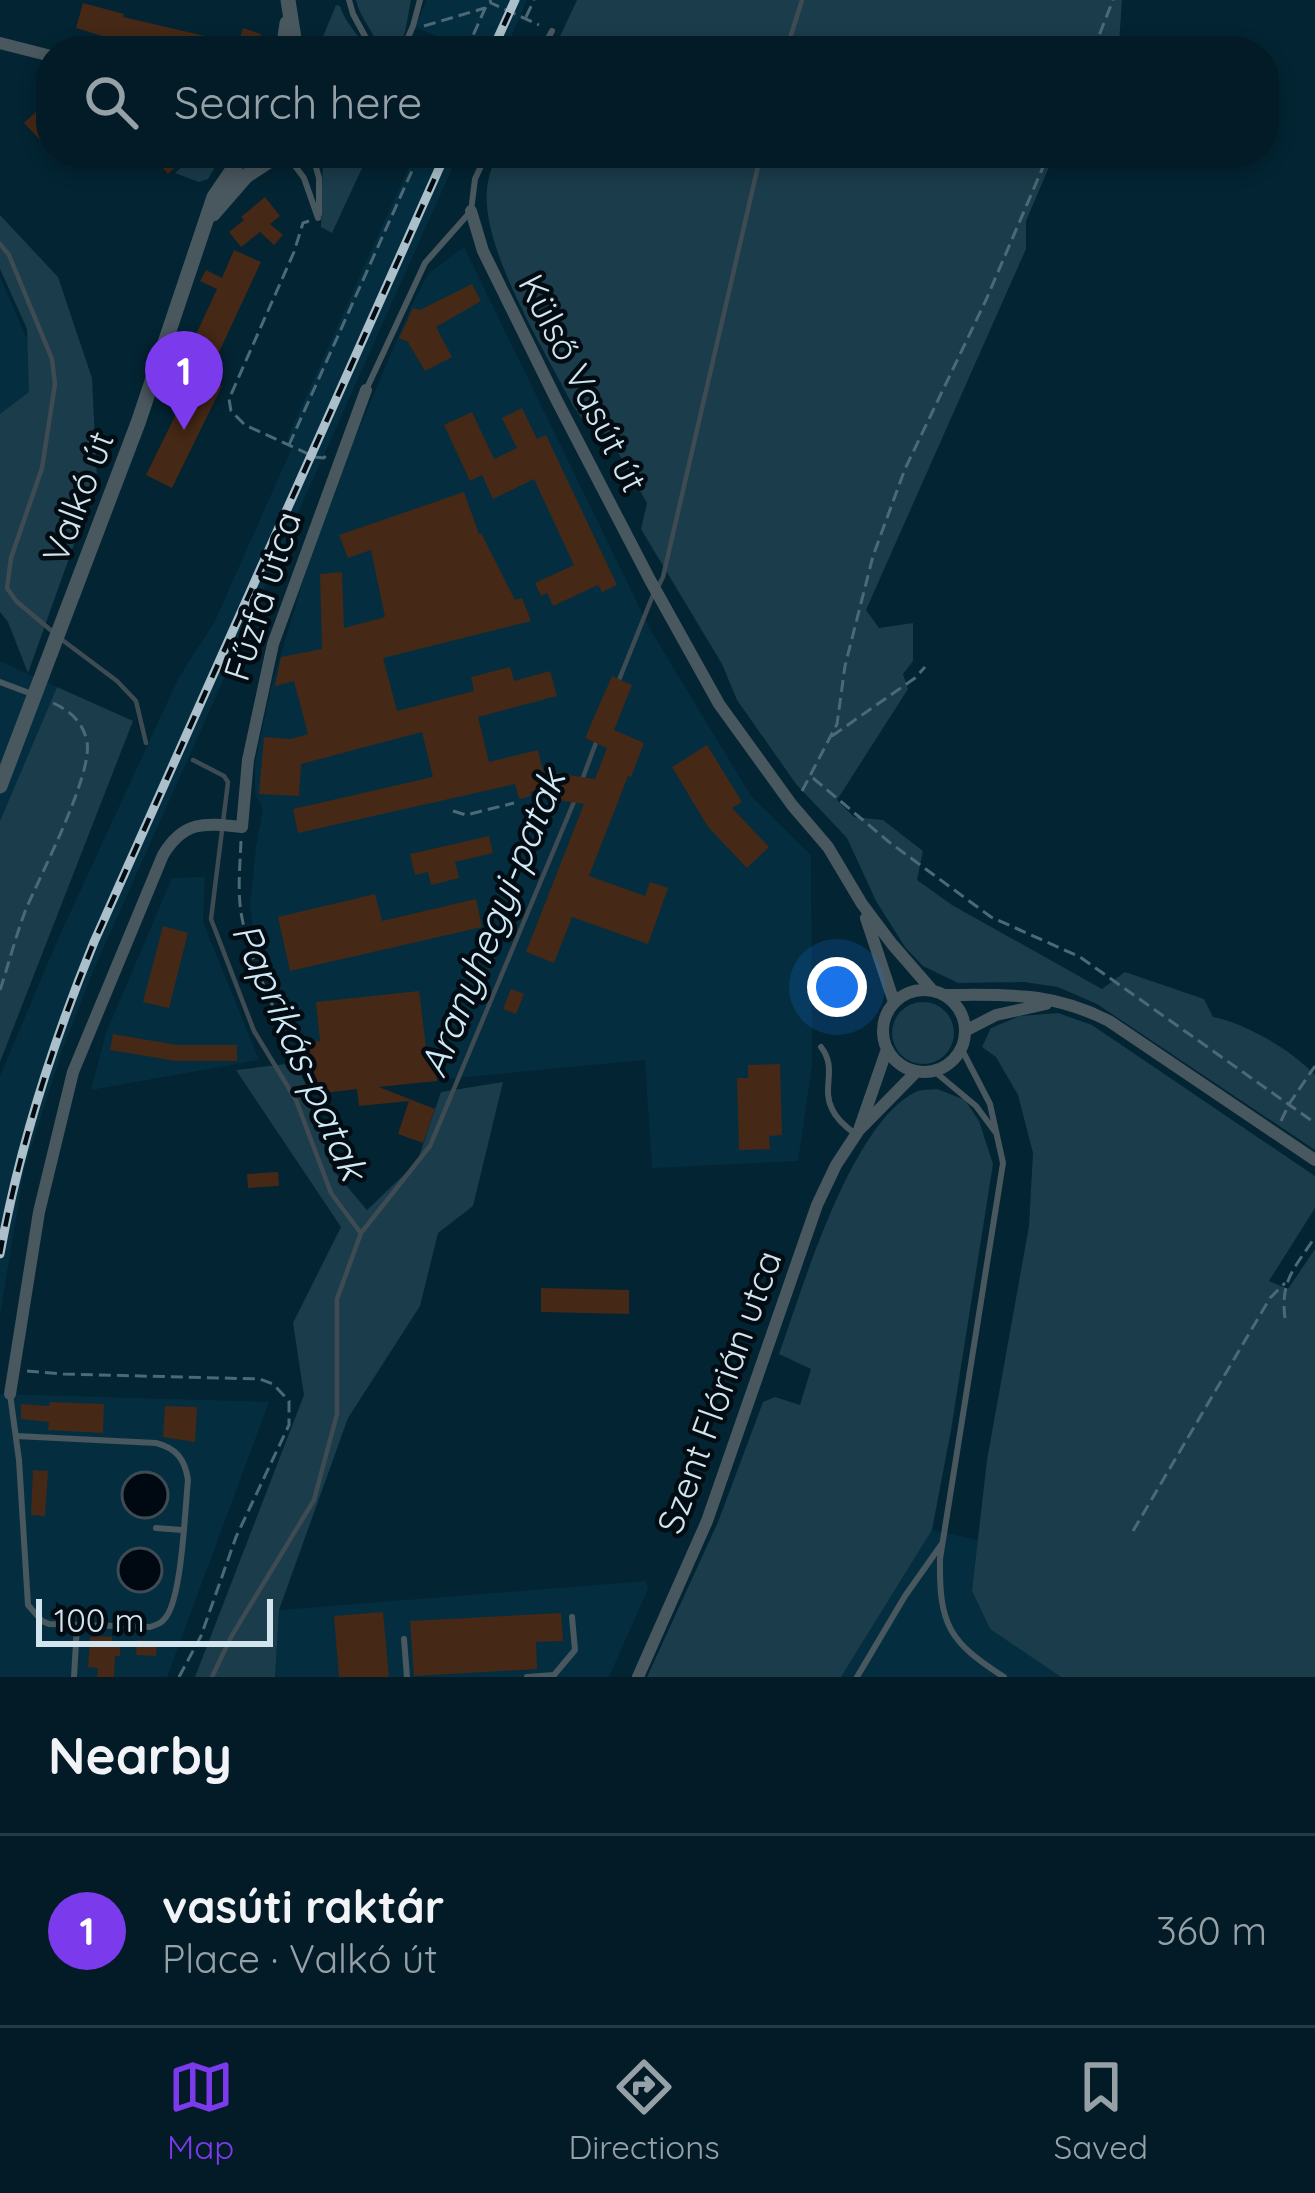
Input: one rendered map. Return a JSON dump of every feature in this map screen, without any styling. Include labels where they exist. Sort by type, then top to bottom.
[{"type":"street","points":[[285,36],[289,4]]},
{"type":"street","points":[[289,4],[294,36]]},
{"type":"street","points":[[0,43],[36,52]]},
{"type":"street","points":[[204,226],[214,197],[234,168]]},
{"type":"street","points":[[204,226],[233,188],[268,168]]},
{"type":"street","name":"Külső Vasút út","points":[[471,211],[483,250],[661,601],[719,704],[793,805]]},
{"type":"street","name":"Valkó út","points":[[0,786],[138,423],[204,226]]},
{"type":"street","name":"Fűzfa utca","points":[[236,826],[273,644],[366,390]]},
{"type":"street","points":[[793,805],[892,944],[938,993],[962,1014],[965,1031],[951,1062],[934,1071],[917,1072],[902,1066],[886,1048],[883,1026],[894,1002],[908,993],[938,993],[1016,995],[1065,1001],[1109,1021],[1315,1160]]},
{"type":"street","points":[[10,1394],[39,1212],[85,1039],[172,840],[186,829],[205,824],[236,826]]},
{"type":"street","points":[[862,904],[894,1002]]},
{"type":"street","points":[[965,1031],[1017,1008],[1065,1001]]},
{"type":"street","name":"Szent Flórián utca","points":[[858,1132],[886,1048]]},
{"type":"street","name":"Szent Flórián utca","points":[[638,1677],[707,1521],[817,1205],[858,1132],[917,1072]]},
{"type":"lane","points":[[349,0],[365,36]]},
{"type":"lane","points":[[408,36],[419,0]]},
{"type":"lane","points":[[549,36],[552,31]]},
{"type":"lane","points":[[298,168],[318,218],[320,178],[307,168]]},
{"type":"lane","points":[[366,390],[425,263],[471,211],[480,168]]},
{"type":"lane","points":[[0,682],[35,695]]},
{"type":"lane","points":[[821,1047],[830,1059],[832,1109],[858,1132]]},
{"type":"lane","points":[[961,1048],[990,1104],[1003,1163],[939,1590],[948,1627],[962,1647],[1004,1677]]},
{"type":"lane","points":[[934,1071],[976,1106],[998,1136]]},
{"type":"lane","points":[[10,1394],[28,1605],[49,1624],[159,1624],[172,1604],[182,1530],[187,1468],[181,1456],[166,1446],[140,1442],[16,1436]]},
{"type":"lane","points":[[156,1528],[182,1530]]},
{"type":"lane","points":[[857,1677],[943,1542]]},
{"type":"lane","points":[[527,1677],[554,1676],[575,1650],[572,1617]]},
{"type":"lane","points":[[74,1677],[77,1624]]},
{"type":"lane","points":[[404,1639],[407,1677]]},
{"type":"path","points":[[473,36],[490,0],[552,31]]},
{"type":"path","points":[[525,19],[534,0]]},
{"type":"path","points":[[1099,36],[1114,0]]},
{"type":"path","points":[[411,30],[485,8]]},
{"type":"path","points":[[289,445],[413,168]]},
{"type":"path","points":[[793,805],[812,777],[839,713],[867,575],[897,490],[1043,168]]},
{"type":"path","points":[[303,223],[229,399],[231,411],[245,425],[315,457]]},
{"type":"path","points":[[831,737],[925,667]]},
{"type":"path","points":[[0,990],[24,915],[86,772],[87,739],[78,720],[66,708],[35,695]]},
{"type":"path","points":[[812,777],[991,917],[1080,957],[1315,1123]]},
{"type":"path","points":[[453,811],[466,815],[514,803]]},
{"type":"path","points":[[236,826],[242,917],[261,976],[308,1078]]},
{"type":"path","points":[[1275,1133],[1315,1066]]},
{"type":"path","points":[[1133,1531],[1270,1298],[1286,1283],[1315,1238]]},
{"type":"path","points":[[1285,1318],[1282,1296],[1286,1283]]},
{"type":"path","points":[[14,1369],[260,1379],[273,1384],[289,1401],[289,1424],[236,1537],[201,1636],[179,1677]]},
{"type":"shaded area","points":[[356,0],[411,0],[403,36],[374,36]]},
{"type":"shaded area","points":[[427,0],[527,0],[511,36],[436,36],[415,27]]},
{"type":"shaded area","points":[[577,0],[1122,0],[1119,36],[560,36]]},
{"type":"shaded area","points":[[336,5],[358,36],[323,36]]},
{"type":"shaded area","points":[[180,168],[214,168],[208,179],[199,182],[175,173]]},
{"type":"shaded area","points":[[323,168],[362,168],[332,233],[321,227]]},
{"type":"shaded area","points":[[408,168],[452,168],[94,969],[24,1170],[0,1314],[0,1076],[178,679],[215,621],[294,443],[287,439]]},
{"type":"shaded area","points":[[1049,168],[1026,221],[1026,249],[866,610],[879,628],[913,623],[913,661],[903,674],[908,689],[837,800],[854,817],[883,820],[923,851],[917,880],[952,905],[1102,989],[1125,972],[1204,999],[1213,1017],[1253,1031],[1294,1056],[1315,1075],[1315,1150],[1097,1004],[1058,987],[1024,982],[958,983],[923,966],[905,947],[876,901],[847,838],[796,784],[737,700],[722,664],[641,529],[647,503],[608,435],[586,425],[573,406],[504,270],[488,213],[491,170]]},
{"type":"shaded area","points":[[0,215],[58,277],[92,378],[97,480],[28,673],[0,612],[0,414],[29,392],[27,329],[0,269]]},
{"type":"shaded area","points":[[464,247],[650,629],[751,796],[811,855],[812,1065],[798,1161],[652,1168],[645,1060],[320,1091],[255,942],[250,906],[263,809],[255,794],[255,764],[271,688],[304,577],[353,443],[411,307],[428,274]]},
{"type":"shaded area","points":[[0,277],[47,385],[0,513]]},
{"type":"shaded area","points":[[0,661],[57,687],[0,821]]},
{"type":"shaded area","points":[[57,687],[133,721],[0,1062],[0,821]]},
{"type":"shaded area","points":[[205,877],[203,922],[259,1060],[91,1090],[106,1033],[172,878]]},
{"type":"shaded area","points":[[923,1002],[945,1011],[954,1033],[945,1055],[923,1064],[901,1055],[892,1033],[901,1011]]},
{"type":"shaded area","points":[[1058,1013],[1092,1025],[1315,1176],[1315,1208],[1269,1281],[1288,1289],[1315,1249],[1315,1677],[1061,1677],[990,1629],[972,1591],[987,1460],[1029,1226],[1033,1153],[1018,1095],[996,1057],[982,1047],[991,1028],[1020,1016]]},
{"type":"shaded area","points":[[295,1063],[312,1097],[334,1171],[367,1210],[417,1162],[441,1092],[503,1082],[473,1206],[438,1233],[420,1306],[348,1418],[279,1610],[275,1677],[195,1677],[304,1395],[293,1323],[341,1227],[236,1070]]},
{"type":"shaded area","points":[[937,1089],[965,1100],[979,1121],[993,1164],[932,1530],[841,1677],[647,1677],[718,1522],[763,1402],[775,1397],[800,1405],[811,1369],[779,1354],[851,1170],[894,1108],[918,1091]]},
{"type":"shaded area","points":[[0,1394],[269,1402],[167,1677],[0,1677]]},
{"type":"shaded area","points":[[145,1472],[161,1479],[168,1495],[161,1511],[145,1518],[129,1511],[122,1495],[129,1479]]},
{"type":"shaded area","points":[[932,1530],[978,1540],[972,1591],[990,1629],[1061,1677],[841,1677]]},
{"type":"shaded area","points":[[140,1548],[155,1555],[162,1570],[155,1585],[140,1592],[125,1585],[118,1570],[125,1555]]},
{"type":"shaded area","points":[[646,1581],[648,1589],[609,1677],[275,1677],[279,1610]]},
{"type":"building","points":[[83,3],[205,36],[102,36],[76,28]]},
{"type":"building","points":[[243,28],[261,34],[260,36],[241,36]]},
{"type":"building","points":[[36,112],[36,136],[24,123]]},
{"type":"building","points":[[265,197],[280,216],[270,224],[283,235],[274,245],[260,232],[241,247],[229,232]]},
{"type":"building","points":[[234,250],[261,262],[207,378],[222,386],[172,488],[146,475],[203,359],[188,352],[217,289],[200,281],[206,270],[222,278]]},
{"type":"building","points":[[472,284],[481,301],[436,327],[452,357],[425,371],[408,342],[399,338],[413,308],[420,310]]},
{"type":"building","points":[[522,408],[537,439],[546,435],[617,585],[602,592],[598,585],[553,606],[535,583],[574,565],[534,479],[493,499],[482,475],[470,481],[444,425],[472,412],[494,459],[517,448],[502,418]]},
{"type":"building","points":[[464,492],[479,534],[515,600],[522,598],[531,621],[383,658],[397,711],[474,691],[471,677],[510,667],[514,681],[550,671],[557,696],[478,717],[489,762],[538,750],[543,771],[595,779],[607,748],[585,738],[612,676],[632,685],[614,730],[644,743],[589,876],[645,896],[650,882],[668,888],[648,944],[572,917],[554,963],[526,952],[584,804],[557,800],[559,785],[519,799],[515,784],[298,833],[293,809],[433,777],[422,732],[301,764],[299,796],[259,794],[264,737],[291,739],[308,734],[294,681],[275,686],[281,657],[322,649],[320,574],[342,572],[344,628],[385,617],[371,550],[348,558],[339,535]]},
{"type":"building","points":[[707,745],[742,802],[732,808],[769,847],[747,868],[708,827],[672,767]]},
{"type":"building","points":[[489,836],[493,853],[455,862],[459,878],[431,885],[428,872],[415,875],[410,854]]},
{"type":"building","points":[[375,894],[382,921],[476,899],[482,927],[290,971],[278,917]]},
{"type":"building","points":[[163,926],[188,933],[169,1008],[143,1002]]},
{"type":"building","points":[[511,989],[524,994],[516,1014],[503,1009]]},
{"type":"building","points":[[419,991],[428,1063],[435,1062],[437,1081],[379,1087],[435,1109],[423,1143],[398,1134],[409,1101],[359,1106],[357,1089],[316,1094],[296,1044],[320,1041],[316,1002]]},
{"type":"building","points":[[113,1034],[177,1045],[237,1045],[237,1061],[176,1061],[110,1050]]},
{"type":"building","points":[[780,1064],[782,1135],[769,1136],[770,1149],[739,1150],[737,1078],[748,1078],[748,1065]]},
{"type":"building","points":[[278,1172],[279,1186],[248,1188],[247,1174]]},
{"type":"building","points":[[541,1288],[629,1290],[629,1314],[541,1312]]},
{"type":"building","points":[[50,1402],[104,1404],[103,1433],[48,1430],[49,1422],[21,1419],[21,1404],[49,1406]]},
{"type":"building","points":[[165,1406],[197,1407],[195,1442],[163,1437]]},
{"type":"building","points":[[33,1470],[48,1471],[45,1516],[31,1515]]},
{"type":"building","points":[[383,1612],[389,1677],[339,1677],[334,1616]]},
{"type":"building","points":[[561,1613],[563,1641],[536,1642],[537,1669],[414,1676],[410,1621]]},
{"type":"building","points":[[90,1638],[120,1642],[114,1677],[97,1677],[98,1668],[88,1667]]},
{"type":"building","points":[[137,1640],[157,1641],[156,1656],[136,1655]]},
{"type":"waterway","name":"Aranyhegyi-patak","points":[[791,36],[802,0]]},
{"type":"waterway","name":"Aranyhegyi-patak","points":[[659,585],[758,168]]},
{"type":"waterway","name":"Paprikás-patak","points":[[0,244],[9,255],[52,359],[55,384],[42,468],[11,558],[7,588],[53,632]]},
{"type":"waterway","name":"Aranyhegyi-patak","points":[[617,685],[653,595]]},
{"type":"waterway","name":"Paprikás-patak","points":[[61,639],[136,701],[146,743]]},
{"type":"waterway","name":"Aranyhegyi-patak","points":[[582,780],[597,740]]},
{"type":"waterway","name":"Paprikás-patak","points":[[193,760],[228,782],[211,919],[254,1031],[296,1100],[331,1193],[360,1232]]},
{"type":"waterway","name":"Aranyhegyi-patak","points":[[212,1677],[314,1500],[337,1414],[337,1299],[361,1233],[430,1146],[576,797]]},
{"type":"railway","points":[[499,36],[515,0]]},
{"type":"railway","points":[[0,1254],[39,1096],[94,942],[439,168]]},
{"type":"place","name":"vasúti raktár","points":[[184,430]]}]
